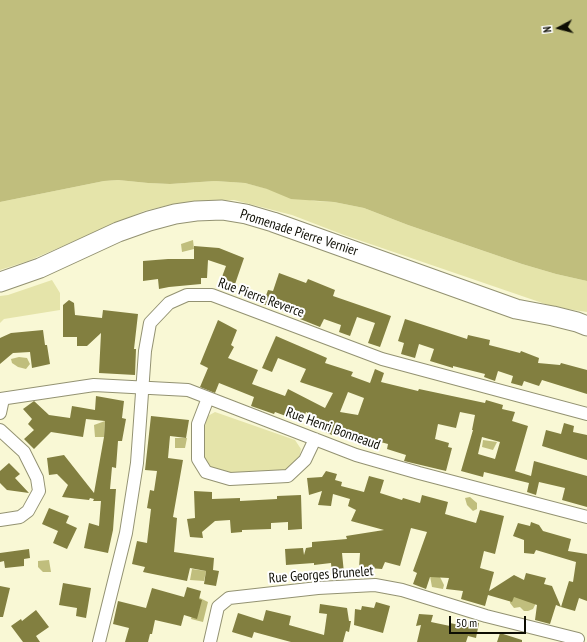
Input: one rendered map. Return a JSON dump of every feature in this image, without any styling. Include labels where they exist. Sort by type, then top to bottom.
[{"type":"main road","name":"Promenade Pierre Vernier","points":[[0,282],[40,268],[118,232],[149,221],[182,213],[222,210],[246,214],[273,222],[516,309],[584,323]]},
{"type":"street","name":"Rue Pierre Reverce","points":[[99,642],[126,533],[137,463],[145,351],[150,323],[169,303],[188,295],[212,295],[382,359],[587,414]]},
{"type":"street","name":"Rue Henri Bonneaud","points":[[1,399],[94,385],[188,390],[356,455],[587,517]]},
{"type":"street","points":[[208,398],[198,424],[198,459],[206,472],[230,479],[288,476],[305,460],[315,439]]},
{"type":"street","points":[[0,413],[1,399]]},
{"type":"street","points":[[0,430],[24,452],[37,478],[39,491],[28,511],[20,517],[0,520]]},
{"type":"street","name":"Rue Georges Brunelet","points":[[210,642],[218,607],[229,598],[318,588],[375,585],[402,590],[486,616],[578,639]]},
{"type":"shaded area","points":[[0,0],[587,0],[587,281],[522,264],[408,225],[364,208],[334,202],[291,199],[267,189],[245,183],[215,181],[170,184],[118,180],[104,181],[0,202]]},
{"type":"shaded area","points":[[118,180],[170,184],[215,181],[245,183],[314,201],[334,202],[364,208],[408,225],[522,264],[587,281],[587,312],[554,307],[344,235],[292,215],[234,200],[173,204],[144,211],[28,261],[0,270],[0,202],[104,181]]},
{"type":"shaded area","points":[[193,240],[194,249],[182,252],[181,244]]},
{"type":"shaded area","points":[[52,280],[60,293],[60,310],[4,319],[0,323],[0,296],[8,295]]},
{"type":"shaded area","points":[[19,357],[27,358],[30,364],[26,369],[18,367],[12,363],[11,359]]},
{"type":"shaded area","points":[[215,412],[295,440],[301,449],[298,463],[287,471],[235,474],[207,467],[202,455],[206,417]]},
{"type":"shaded area","points":[[105,421],[104,437],[95,437],[94,425]]},
{"type":"shaded area","points":[[175,438],[187,438],[185,448],[175,448]]},
{"type":"shaded area","points":[[483,440],[497,442],[493,450],[482,447]]},
{"type":"shaded area","points":[[470,497],[477,503],[477,509],[473,511],[467,505],[465,498]]},
{"type":"shaded area","points":[[49,560],[51,572],[43,572],[38,567],[38,561]]},
{"type":"shaded area","points":[[192,569],[206,571],[204,581],[190,580]]},
{"type":"shaded area","points":[[430,576],[440,577],[444,585],[443,589],[432,587]]},
{"type":"shaded area","points":[[516,591],[536,603],[533,609],[524,611],[520,607],[514,608],[510,603],[510,596]]},
{"type":"shaded area","points":[[198,597],[208,602],[203,622],[191,619]]},
{"type":"building","points":[[194,246],[219,248],[244,258],[233,290],[219,285],[226,266],[208,260],[207,278],[201,278],[201,284],[159,289],[158,279],[143,281],[143,261],[194,259]]},
{"type":"building","points":[[279,273],[306,283],[308,279],[335,290],[333,296],[391,316],[380,347],[368,343],[375,323],[357,317],[350,336],[339,332],[341,325],[324,319],[320,327],[300,319],[301,317],[263,304],[268,290],[273,291]]},
{"type":"building","points":[[69,300],[74,303],[75,315],[102,318],[103,310],[138,314],[134,349],[136,349],[135,375],[99,373],[101,333],[87,346],[77,346],[77,337],[63,337],[63,305]]},
{"type":"building","points":[[405,319],[467,339],[468,335],[490,340],[489,345],[520,353],[521,351],[539,358],[538,363],[560,365],[561,363],[587,370],[587,394],[542,380],[539,386],[524,381],[522,386],[511,383],[513,376],[498,371],[495,381],[484,377],[485,374],[453,366],[453,368],[430,361],[434,349],[419,344],[415,358],[401,354],[404,343],[398,341]]},
{"type":"building","points":[[218,320],[237,330],[231,345],[234,347],[228,358],[258,370],[252,384],[285,396],[288,389],[325,408],[333,393],[300,382],[306,369],[278,358],[272,372],[262,368],[276,336],[327,358],[325,363],[353,372],[351,376],[370,383],[375,369],[384,373],[381,382],[418,391],[419,389],[485,403],[486,400],[503,405],[502,409],[515,412],[512,421],[528,426],[515,471],[531,476],[534,461],[587,476],[587,507],[562,500],[565,488],[539,482],[536,495],[527,492],[529,483],[484,472],[483,477],[461,471],[473,430],[475,415],[460,412],[456,428],[438,424],[435,439],[449,443],[448,447],[452,448],[446,471],[404,461],[406,455],[387,449],[388,444],[369,439],[368,443],[353,439],[354,436],[335,429],[332,435],[321,430],[325,422],[306,412],[302,422],[275,412],[274,414],[251,406],[254,397],[219,383],[215,393],[200,387],[208,368],[200,364]],"holes":[[[348,392],[364,398],[358,415],[340,412]],[[482,437],[500,442],[495,459],[478,454]]]},
{"type":"building","points":[[43,330],[50,364],[32,368],[30,352],[13,353],[0,364],[0,338],[11,333]]},
{"type":"building","points":[[96,396],[124,401],[122,418],[126,419],[122,441],[118,441],[116,468],[112,467],[110,489],[116,489],[113,530],[108,553],[84,548],[89,523],[99,526],[101,501],[93,501],[94,499],[90,498],[89,500],[62,497],[68,485],[57,474],[49,475],[47,458],[64,455],[94,493],[104,437],[105,421],[86,419],[83,437],[51,432],[34,449],[24,439],[34,430],[28,424],[32,419],[23,409],[34,401],[49,415],[70,418],[72,406],[95,410]]},
{"type":"building","points":[[151,416],[189,420],[186,438],[170,436],[168,458],[183,460],[173,517],[177,518],[174,552],[214,558],[213,570],[219,571],[216,586],[204,584],[206,571],[190,568],[187,581],[143,572],[145,567],[132,564],[137,541],[147,543],[151,509],[147,508],[150,490],[154,491],[157,471],[145,470]]},
{"type":"building","points":[[564,423],[574,426],[573,432],[587,435],[587,460],[542,446],[546,430],[561,434]]},
{"type":"building","points":[[9,463],[20,474],[15,478],[29,493],[7,490],[0,483],[0,471]]},
{"type":"building","points":[[326,471],[337,474],[335,480],[342,482],[341,486],[364,492],[369,476],[384,480],[380,493],[402,500],[403,498],[420,503],[422,495],[448,502],[445,514],[476,523],[480,510],[504,516],[495,554],[484,551],[480,568],[494,572],[489,591],[514,575],[524,580],[526,573],[546,578],[544,584],[552,586],[561,607],[556,605],[550,624],[535,620],[537,605],[514,597],[512,602],[488,595],[485,606],[461,599],[463,591],[446,589],[449,578],[430,577],[426,589],[413,584],[417,573],[413,571],[427,532],[411,528],[400,566],[385,562],[382,569],[369,568],[368,571],[359,568],[360,553],[342,553],[344,573],[332,574],[331,563],[314,565],[314,563],[286,565],[285,549],[303,548],[304,555],[306,548],[312,547],[312,542],[347,539],[346,536],[384,530],[351,521],[356,510],[348,506],[350,499],[333,494],[331,506],[318,505],[322,491],[309,495],[307,478],[322,477]]},
{"type":"building","points":[[194,491],[212,492],[212,499],[240,498],[240,501],[277,499],[277,496],[301,495],[302,529],[288,530],[288,522],[271,523],[271,529],[242,530],[242,532],[231,533],[230,520],[215,521],[202,532],[203,538],[190,537],[187,519],[195,518]]},
{"type":"building","points":[[49,508],[69,516],[66,523],[77,528],[67,549],[53,543],[58,531],[42,524]]},
{"type":"building","points":[[531,522],[539,525],[543,531],[571,539],[568,551],[587,554],[587,601],[579,598],[575,611],[561,607],[569,581],[573,582],[576,562],[536,550],[534,554],[524,553],[524,540],[513,536],[518,523],[530,526]]},
{"type":"building","points":[[29,549],[30,558],[24,559],[24,566],[5,568],[4,561],[0,562],[0,553]]},
{"type":"building","points":[[63,583],[91,588],[86,618],[76,616],[77,608],[59,605]]},
{"type":"building","points":[[0,586],[10,588],[3,617],[0,617]]},
{"type":"building","points":[[187,587],[201,591],[199,599],[202,600],[197,619],[184,615],[181,626],[155,620],[152,634],[150,634],[148,642],[125,642],[129,628],[113,624],[118,601],[146,608],[152,588],[184,597]]},
{"type":"building","points":[[376,602],[390,606],[383,633],[354,625],[355,609],[361,610],[362,606],[374,608]]},
{"type":"building","points":[[320,604],[347,608],[349,621],[351,621],[349,632],[346,631],[343,642],[291,642],[254,632],[252,638],[232,632],[238,613],[263,621],[266,610],[291,616],[289,625],[324,635],[327,614],[319,613]]},
{"type":"building","points":[[36,610],[49,627],[36,636],[40,642],[23,642],[11,626],[21,619],[22,621]]},
{"type":"building","points":[[419,614],[433,615],[431,622],[450,626],[450,623],[468,627],[469,621],[479,623],[476,638],[468,636],[466,642],[417,642],[421,625],[416,626]]},
{"type":"building","points":[[500,633],[522,640],[522,642],[497,642]]}]
